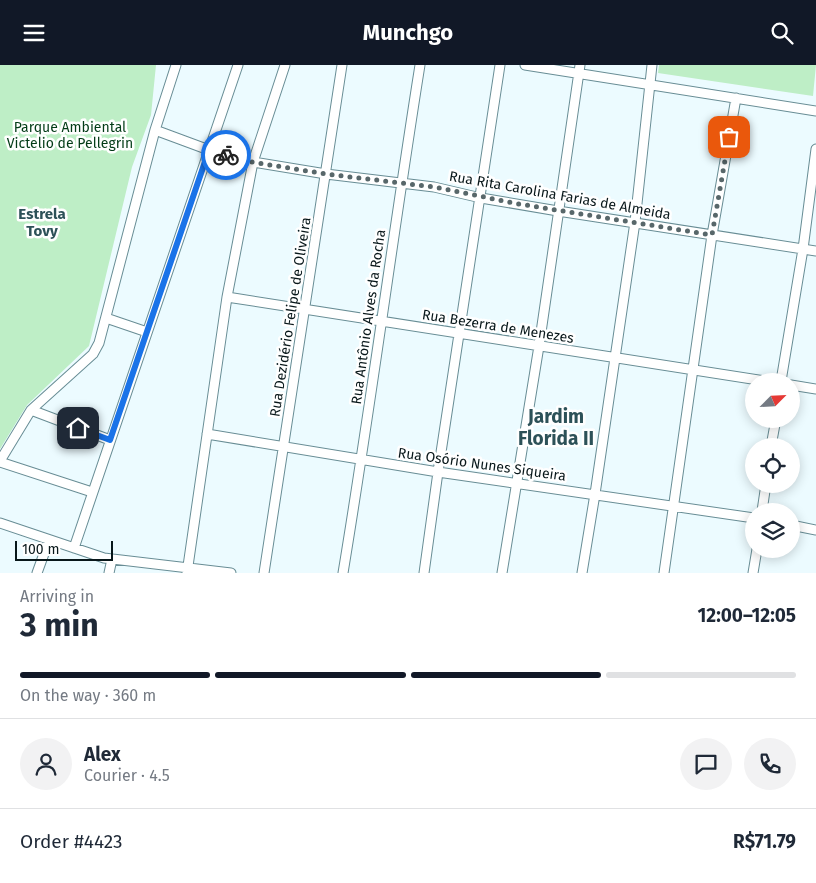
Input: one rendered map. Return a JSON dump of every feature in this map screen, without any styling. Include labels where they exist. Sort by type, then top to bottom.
[{"type":"street","points":[[92,492],[0,462],[31,410],[93,354],[99,343],[155,130],[176,65]]},
{"type":"street","points":[[74,548],[238,65]]},
{"type":"street","points":[[187,570],[227,297],[252,162],[285,65]]},
{"type":"street","name":"Rua Dezidério Felipe de Oliveira","points":[[264,573],[342,65]]},
{"type":"street","name":"Rua Antônio Alves da Rocha","points":[[343,573],[362,459],[401,182],[420,65]]},
{"type":"street","points":[[424,573],[500,65]]},
{"type":"street","points":[[524,65],[579,69],[649,84],[816,111]]},
{"type":"street","points":[[582,573],[635,222],[652,65]]},
{"type":"street","points":[[502,573],[539,345],[579,69]]},
{"type":"street","points":[[664,573],[712,235],[736,98]]},
{"type":"street","name":"Rua Rita Carolina Farias de Almeida","points":[[155,130],[209,150],[252,162],[326,174],[434,187],[558,211],[816,251]]},
{"type":"street","points":[[782,373],[803,249],[816,149]]},
{"type":"street","name":"Rua Bezerra de Menezes","points":[[227,297],[745,378]]},
{"type":"street","points":[[106,319],[147,332]]},
{"type":"street","points":[[800,386],[816,389]]},
{"type":"street","points":[[31,410],[110,440]]},
{"type":"street","name":"Rua Osório Nunes Siqueira","points":[[207,435],[438,472],[745,517]]},
{"type":"street","points":[[0,523],[112,559],[187,570],[230,573]]},
{"type":"street","points":[[800,527],[816,530]]},
{"type":"street","points":[[37,573],[49,540]]},
{"type":"street","points":[[753,573],[755,558]]},
{"type":"street","points":[[109,573],[112,559]]},
{"type":"green space","name":"Parque Ambiental Victelio de Pellegrin","points":[[0,65],[156,65],[151,115],[132,167],[89,346],[27,405],[0,449]]},
{"type":"green space","points":[[659,65],[816,65],[813,96],[658,73]]},
{"type":"way so far","points":[[226,155],[252,162],[326,174],[434,187],[558,211],[712,235],[729,137]]},
{"type":"district","name":"Estrela Tovy","points":[[42,222]]},
{"type":"district","name":"Jardim Florida II","points":[[556,427]]},
{"type":"route","points":[[78,428],[110,440],[209,150],[226,155]]}]
